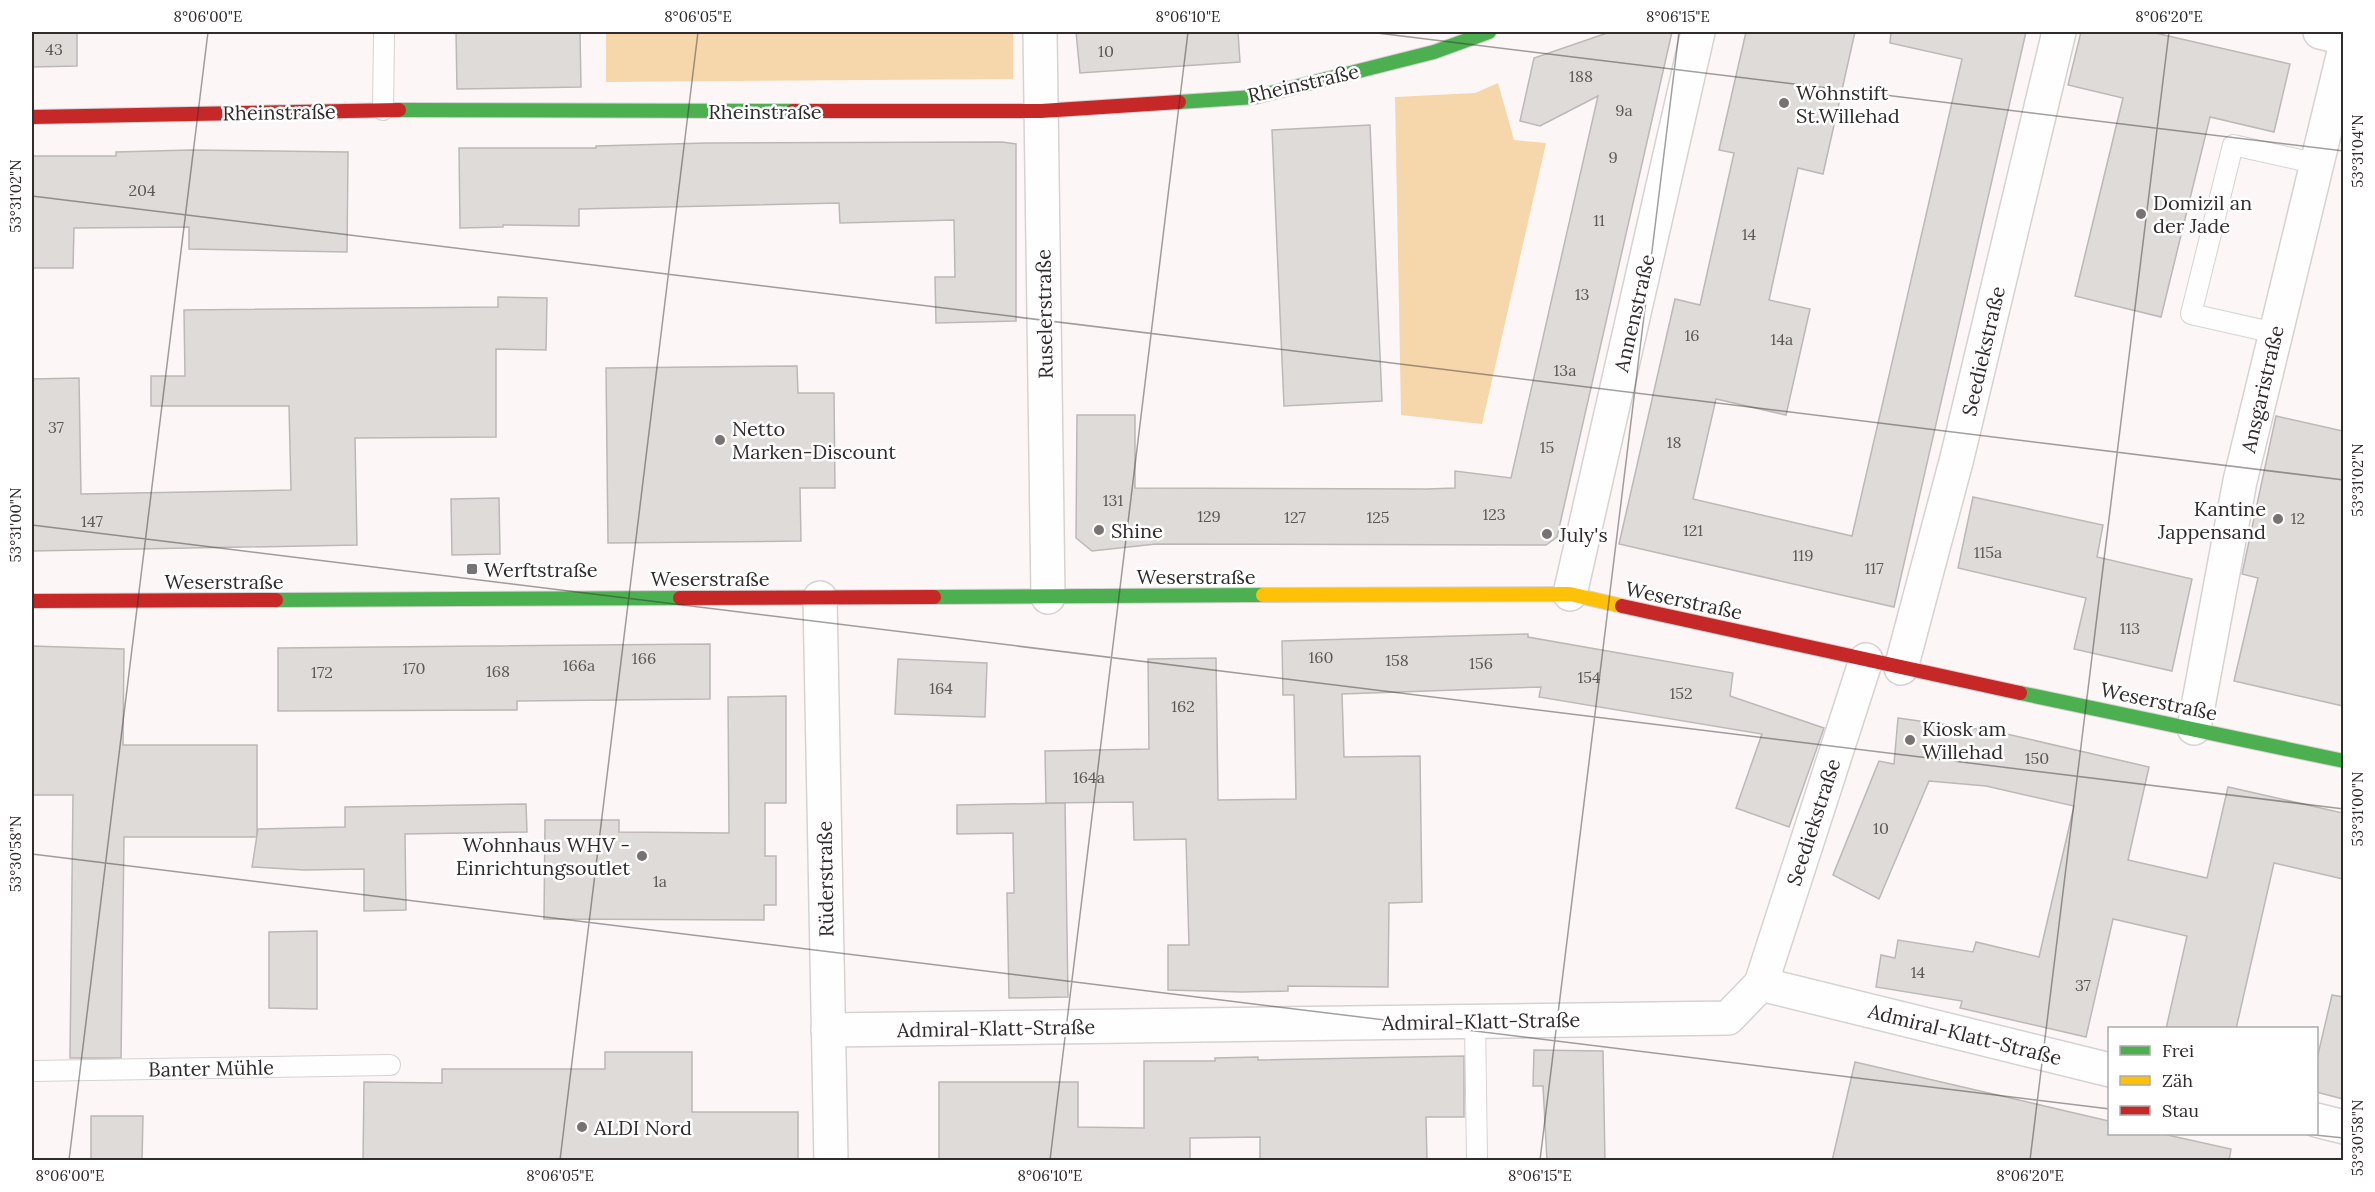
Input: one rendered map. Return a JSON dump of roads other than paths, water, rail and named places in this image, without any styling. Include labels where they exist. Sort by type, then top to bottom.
[{"type":"street","name":"Ruselerstraße","points":[[1040,32],[1048,597]]},
{"type":"street","name":"Rheinstraße","points":[[32,117],[382,110],[1041,111],[1255,97],[1434,52],[1489,32]]},
{"type":"street","name":"Annenstraße","points":[[1570,594],[1698,32]]},
{"type":"street","name":"Seediekstraße","points":[[1901,668],[1958,458],[2059,32]]},
{"type":"street","points":[[2320,32],[2343,38]]},
{"type":"street","name":"Ansgaristraße","points":[[2194,728],[2240,481],[2318,164],[2343,52]]},
{"type":"street","name":"Weserstraße","points":[[32,601],[1570,594],[1901,668],[2194,728],[2343,762]]},
{"type":"street","name":"Rüderstraße","points":[[820,598],[831,1161]]},
{"type":"street","name":"Seediekstraße","points":[[1761,984],[1866,660]]},
{"type":"street","name":"Admiral-Klatt-Straße","points":[[828,1030],[1728,1018],[1761,984],[2108,1070]]},
{"type":"street","points":[[2318,1121],[2343,1127]]},
{"type":"lane","points":[[382,110],[384,32]]},
{"type":"lane","points":[[2275,333],[2192,314],[2233,145],[2318,164]]},
{"type":"lane","points":[[1475,1022],[1477,1161]]},
{"type":"lane","name":"Banter Mühle","points":[[32,1071],[390,1065]]},
{"type":"place","name":"Wohnstift St.Willehad","points":[[1784,103]]},
{"type":"place","name":"Domizil an der Jade","points":[[2141,214]]},
{"type":"place","name":"Netto Marken-Discount","points":[[720,440]]},
{"type":"place","name":"Kantine Jappensand","points":[[2278,519]]},
{"type":"place","name":"Shine","points":[[1099,530]]},
{"type":"place","name":"July's","points":[[1547,534]]},
{"type":"place","name":"Werftstraße","points":[[472,569]]},
{"type":"place","name":"Kiosk am Willehad","points":[[1910,740]]},
{"type":"place","name":"Wohnhaus WHV - Einrichtungsoutlet","points":[[642,856]]},
{"type":"place","name":"ALDI Nord","points":[[582,1127]]}]
